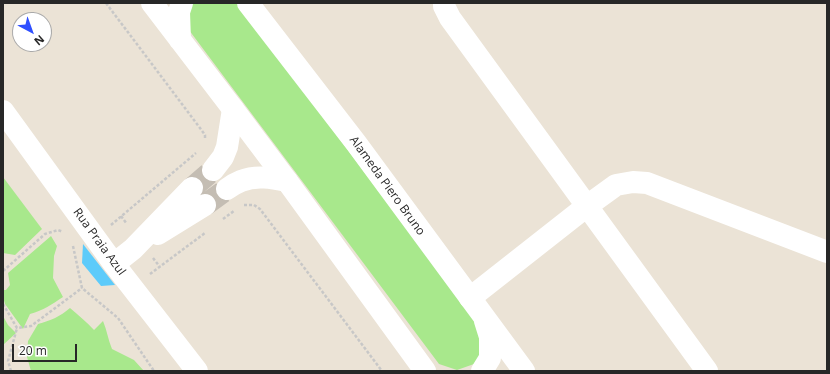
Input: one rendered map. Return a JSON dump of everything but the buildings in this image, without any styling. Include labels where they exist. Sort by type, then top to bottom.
[{"type":"street","points":[[152,3],[233,109],[425,371]]},
{"type":"street","points":[[180,40],[179,12],[182,3]]},
{"type":"street","name":"Alameda Piero Bruno","points":[[248,3],[356,143],[524,371]]},
{"type":"street","points":[[444,3],[450,18],[708,371]]},
{"type":"street","points":[[212,170],[223,157],[227,147],[233,109]]},
{"type":"street","name":"Rua Praia Azul","points":[[3,111],[114,264],[197,371]]},
{"type":"street","points":[[227,189],[242,181],[254,178],[266,177],[287,182]]},
{"type":"street","points":[[470,298],[616,185],[633,182],[648,183],[827,252]]},
{"type":"street","points":[[114,264],[132,249],[192,188]]},
{"type":"street","points":[[132,249],[205,205]]},
{"type":"street","points":[[482,371],[490,358],[490,337],[483,316]]},
{"type":"path","points":[[106,3],[205,135],[205,142]]},
{"type":"path","points":[[109,226],[198,152]]},
{"type":"path","points":[[242,205],[254,206],[260,209],[382,371]]},
{"type":"path","points":[[220,221],[238,208]]},
{"type":"path","points":[[3,271],[45,234],[58,230],[64,233]]},
{"type":"path","points":[[146,277],[208,230]]},
{"type":"path","points":[[72,244],[82,288],[118,318],[154,371]]},
{"type":"path","points":[[17,328],[31,326],[82,288]]},
{"type":"path","points":[[3,304],[17,328],[8,361],[11,371]]},
{"type":"green space","points":[[192,3],[238,3],[484,332],[484,350],[474,364],[457,370],[439,364],[186,26]]},
{"type":"green space","points":[[3,177],[42,229],[15,255],[3,253]]},
{"type":"green space","points":[[51,236],[57,246],[54,256],[53,278],[63,297],[51,305],[30,314],[23,329],[5,304],[3,297],[3,290],[6,290],[10,285],[8,273]]},
{"type":"green space","points":[[70,308],[94,330],[103,321],[112,349],[134,360],[144,371],[31,371],[27,357],[28,341],[38,324],[55,318]]},
{"type":"green space","points":[[3,316],[8,325],[16,333],[3,345]]},
{"type":"water","points":[[83,244],[115,285],[101,286],[82,263]]},
{"type":"tunnel","points":[[192,188],[213,170]]},
{"type":"tunnel","points":[[205,205],[227,189]]}]
